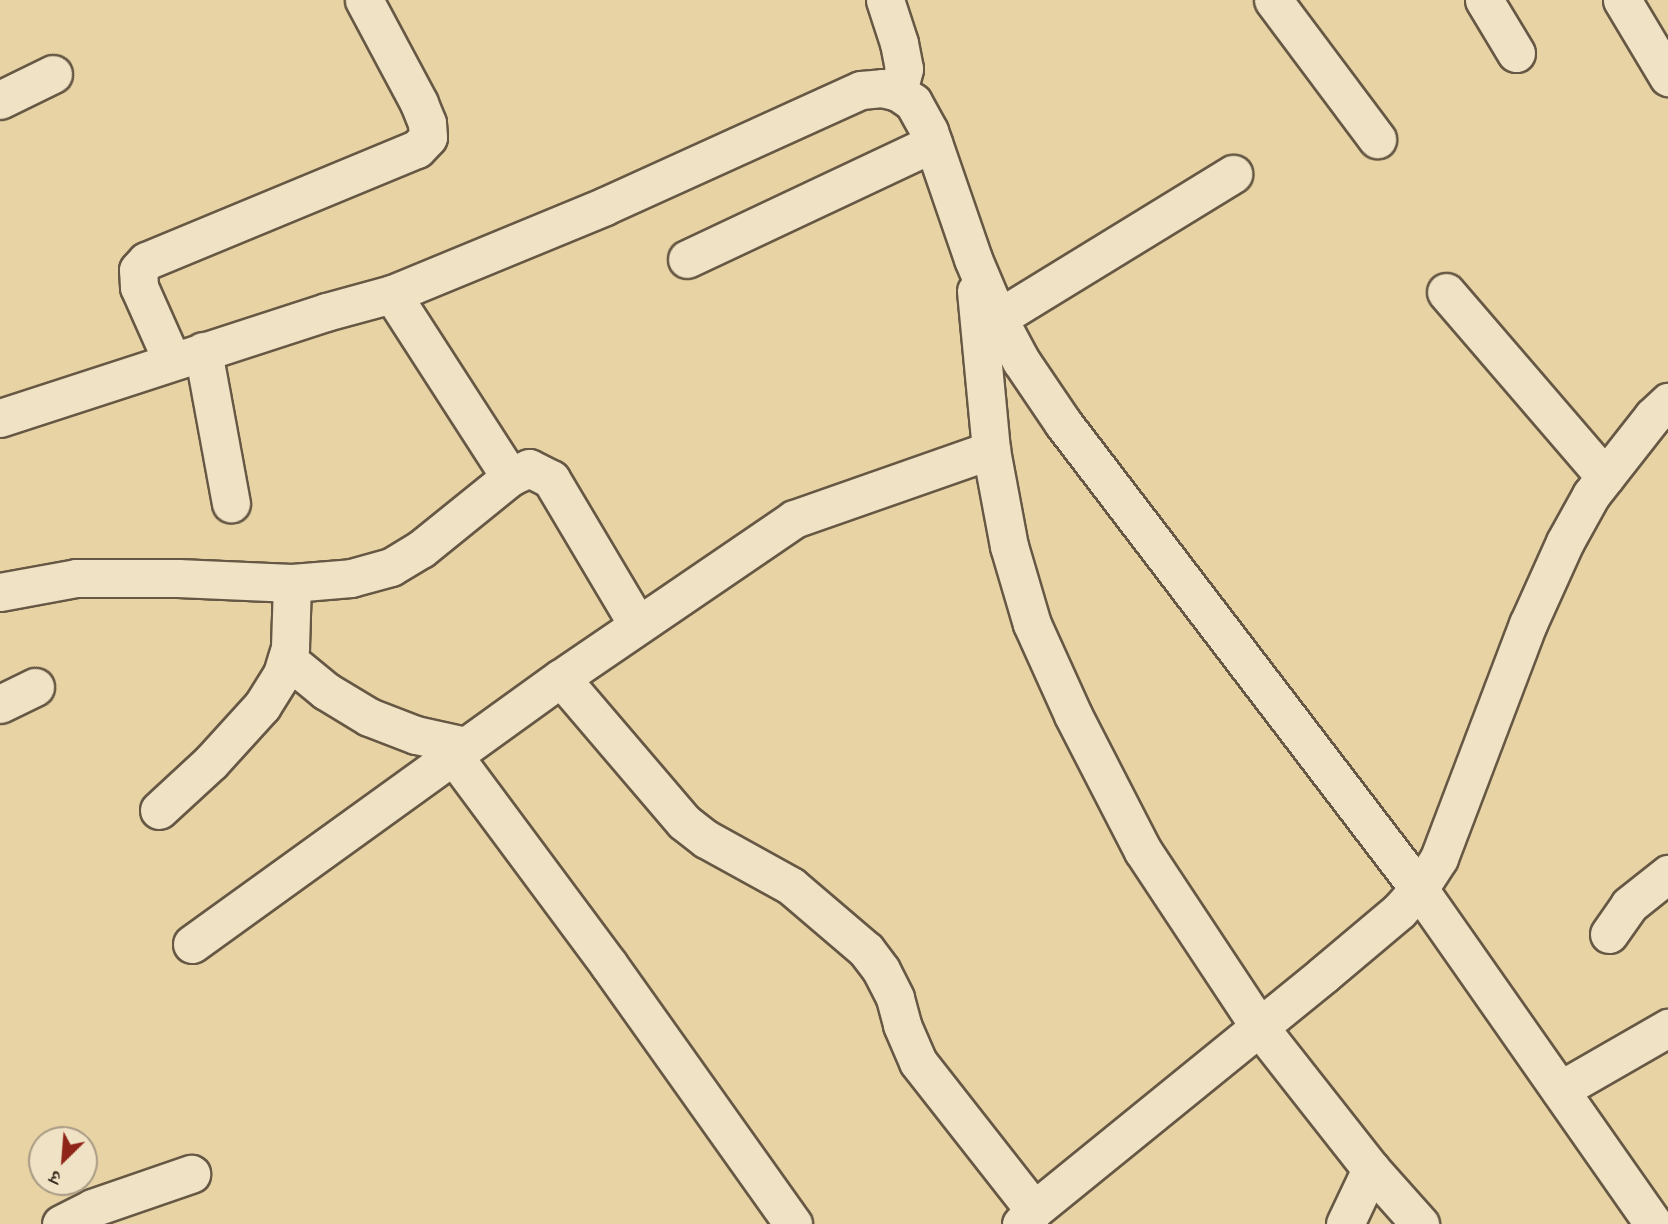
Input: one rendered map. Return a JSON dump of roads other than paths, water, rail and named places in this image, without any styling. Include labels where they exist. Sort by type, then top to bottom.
[{"type":"street","points":[[231,503],[187,356],[139,287],[138,270],[146,261],[417,149],[428,137],[427,123],[419,103],[364,0]]},
{"type":"street","points":[[1273,0],[1377,139]]},
{"type":"street","points":[[1484,0],[1516,53]]},
{"type":"street","points":[[1622,0],[1668,77]]},
{"type":"street","points":[[888,2],[900,68],[933,143],[973,259],[998,318],[1021,361],[1063,423],[1419,889],[1654,1224]]},
{"type":"street","points":[[0,418],[187,356],[392,294],[605,206],[861,90],[882,88],[900,68]]},
{"type":"street","points":[[0,100],[53,74]]},
{"type":"street","points":[[687,259],[933,143]]},
{"type":"street","points":[[998,318],[1233,174]]},
{"type":"street","points":[[973,259],[990,450],[1009,546],[1032,624],[1073,715],[1143,850],[1260,1028],[1371,1169],[1420,1224]]},
{"type":"street","points":[[1446,292],[1605,477]]},
{"type":"street","points":[[392,294],[510,477]]},
{"type":"street","points":[[561,678],[684,822],[706,839],[791,886],[866,950],[881,970],[895,998],[902,1025],[918,1062],[1028,1219],[1399,911],[1419,889],[1448,836],[1528,624],[1555,565],[1591,495],[1653,416],[1668,402]]},
{"type":"street","points":[[192,944],[637,624],[794,519],[990,450]]},
{"type":"street","points":[[0,592],[76,578],[178,578],[292,583],[351,578],[391,567],[421,549],[510,477],[529,468],[551,479],[637,624]]},
{"type":"street","points":[[159,810],[211,762],[262,706],[282,674],[290,647],[292,583]]},
{"type":"street","points":[[287,659],[326,691],[369,717],[460,750],[793,1224]]},
{"type":"street","points":[[0,704],[35,687]]},
{"type":"street","points":[[1609,933],[1629,905],[1668,874]]},
{"type":"street","points":[[1560,1090],[1668,1028]]},
{"type":"street","points":[[1345,1224],[1371,1169]]},
{"type":"street","points":[[61,1224],[92,1208],[191,1174]]}]
